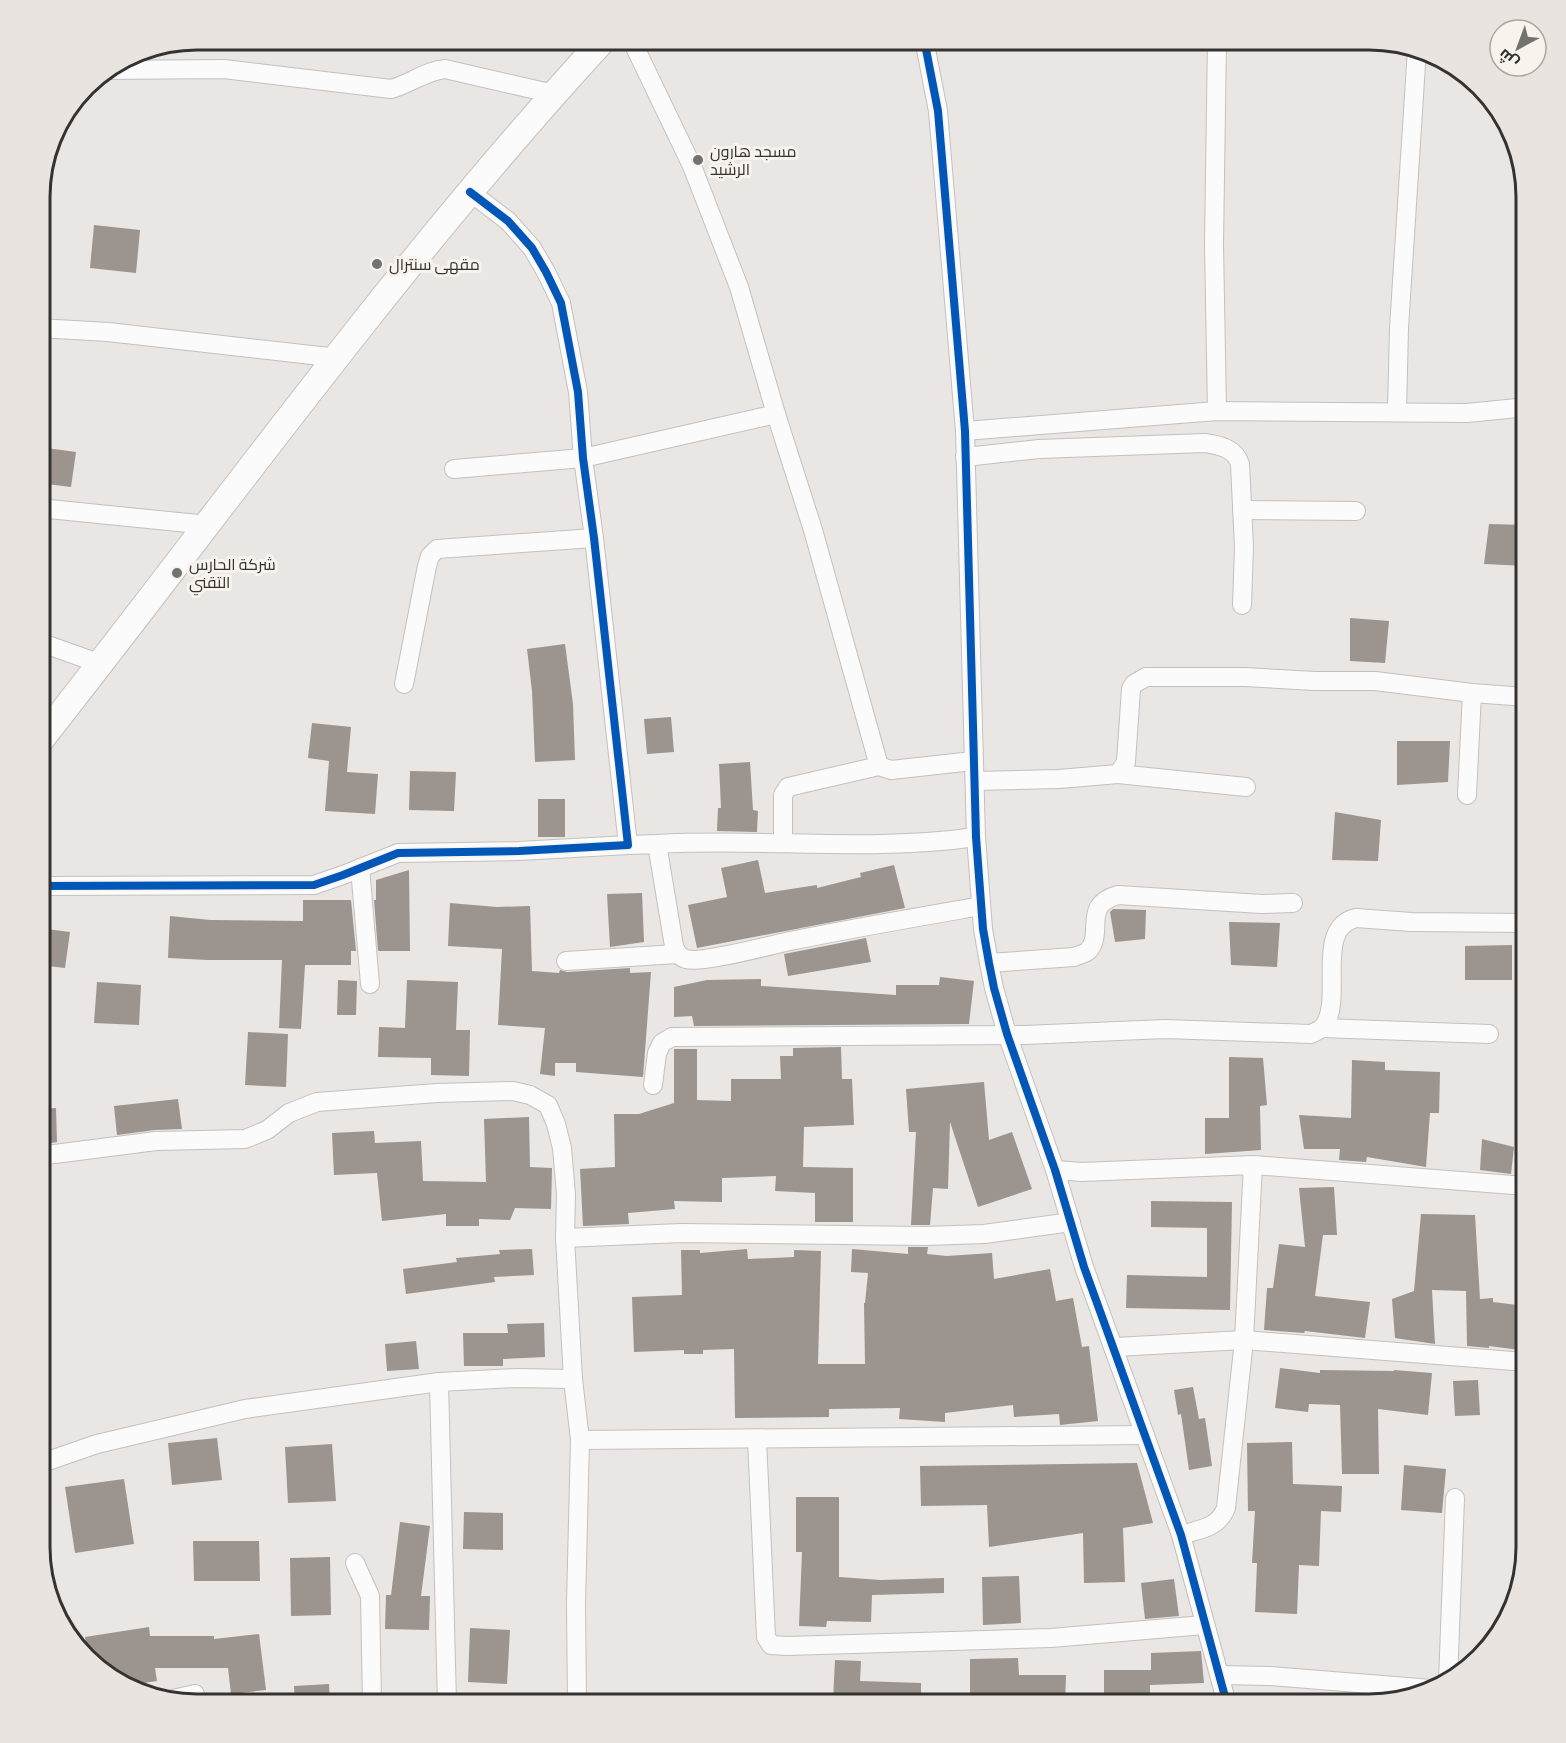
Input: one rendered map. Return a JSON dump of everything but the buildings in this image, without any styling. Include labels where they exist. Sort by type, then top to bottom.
[{"type":"main road","points":[[50,728],[470,192],[594,50]]},
{"type":"street","points":[[636,50],[692,166],[739,287],[819,552],[879,766]]},
{"type":"street","points":[[926,50],[938,111],[965,431],[976,837],[981,906],[989,963],[1007,1034],[1055,1170],[1084,1267],[1115,1347],[1130,1398],[1181,1535],[1225,1694]]},
{"type":"street","points":[[1217,50],[1214,244],[1217,411]]},
{"type":"street","points":[[1397,412],[1398,328],[1416,57]]},
{"type":"street","points":[[122,70],[224,69],[391,89],[406,85],[433,71],[444,69],[554,94]]},
{"type":"street","points":[[470,192],[508,221],[532,248],[561,303],[578,392],[583,458],[628,845]]},
{"type":"street","points":[[50,329],[108,332],[338,358]]},
{"type":"street","points":[[965,431],[1217,411],[1467,413],[1516,408]]},
{"type":"street","points":[[454,469],[583,458],[776,414]]},
{"type":"street","points":[[965,457],[1040,449],[1204,443],[1229,450],[1238,459],[1244,547],[1242,605]]},
{"type":"street","points":[[50,509],[208,525]]},
{"type":"street","points":[[1242,510],[1356,511]]},
{"type":"street","points":[[404,684],[427,566],[430,556],[437,549],[594,538]]},
{"type":"street","points":[[50,646],[101,664]]},
{"type":"street","points":[[1118,774],[1126,762],[1131,689],[1134,684],[1146,677],[1375,681],[1516,696]]},
{"type":"street","points":[[1467,795],[1472,693]]},
{"type":"street","points":[[783,843],[783,795],[788,788],[879,766],[891,770],[973,761]]},
{"type":"street","points":[[975,781],[1059,779],[1118,774],[1246,787]]},
{"type":"street","points":[[50,886],[314,885],[398,853],[519,851],[710,842],[856,844],[946,841],[976,837]]},
{"type":"street","points":[[657,844],[668,921],[677,954]]},
{"type":"street","points":[[360,868],[370,984]]},
{"type":"street","points":[[989,963],[1074,957],[1087,951],[1092,942],[1097,910],[1104,900],[1118,895],[1261,904],[1293,903]]},
{"type":"street","points":[[566,961],[677,954],[685,959],[694,960],[981,906]]},
{"type":"street","points":[[1322,1028],[1328,1016],[1330,1002],[1332,947],[1336,934],[1348,920],[1356,918],[1411,922],[1516,923]]},
{"type":"street","points":[[653,1085],[657,1053],[662,1042],[672,1037],[1007,1034],[1165,1029],[1311,1034],[1322,1028],[1489,1034]]},
{"type":"street","points":[[50,1154],[156,1141],[246,1139],[267,1130],[288,1113],[317,1102],[437,1093],[513,1091],[530,1095],[548,1105],[556,1124],[564,1168],[565,1238],[573,1379],[580,1440],[576,1604],[577,1694]]},
{"type":"street","points":[[1055,1170],[1083,1172],[1253,1165],[1516,1185]]},
{"type":"street","points":[[1181,1535],[1213,1526],[1222,1519],[1226,1508],[1245,1340],[1253,1165]]},
{"type":"street","points":[[565,1238],[681,1233],[925,1236],[984,1234],[1071,1222]]},
{"type":"street","points":[[1115,1347],[1245,1340],[1516,1361]]},
{"type":"street","points":[[50,1460],[97,1444],[245,1409],[439,1382],[517,1378],[573,1379]]},
{"type":"street","points":[[439,1382],[447,1694]]},
{"type":"street","points":[[580,1440],[1145,1435]]},
{"type":"street","points":[[757,1439],[766,1637],[771,1645],[1051,1638],[1204,1625]]},
{"type":"street","points":[[1448,1670],[1455,1498]]},
{"type":"street","points":[[354,1563],[370,1596],[372,1694]]},
{"type":"street","points":[[1220,1675],[1270,1676],[1412,1687]]},
{"type":"cycle path","points":[[926,50],[938,111],[965,431],[976,837],[983,929],[989,963],[1007,1034],[1055,1170],[1084,1267],[1181,1535],[1224,1694]]},
{"type":"cycle path","points":[[50,886],[314,885],[398,853],[519,851],[628,845],[583,458],[578,392],[561,303],[532,248],[508,221],[470,192]]},
{"type":"place","name":"مسجد هارون الرشيد","points":[[698,160]]},
{"type":"place","name":"مقهى سنترال","points":[[377,264]]},
{"type":"place","name":"شركة الحارس التقني","points":[[177,573]]}]
